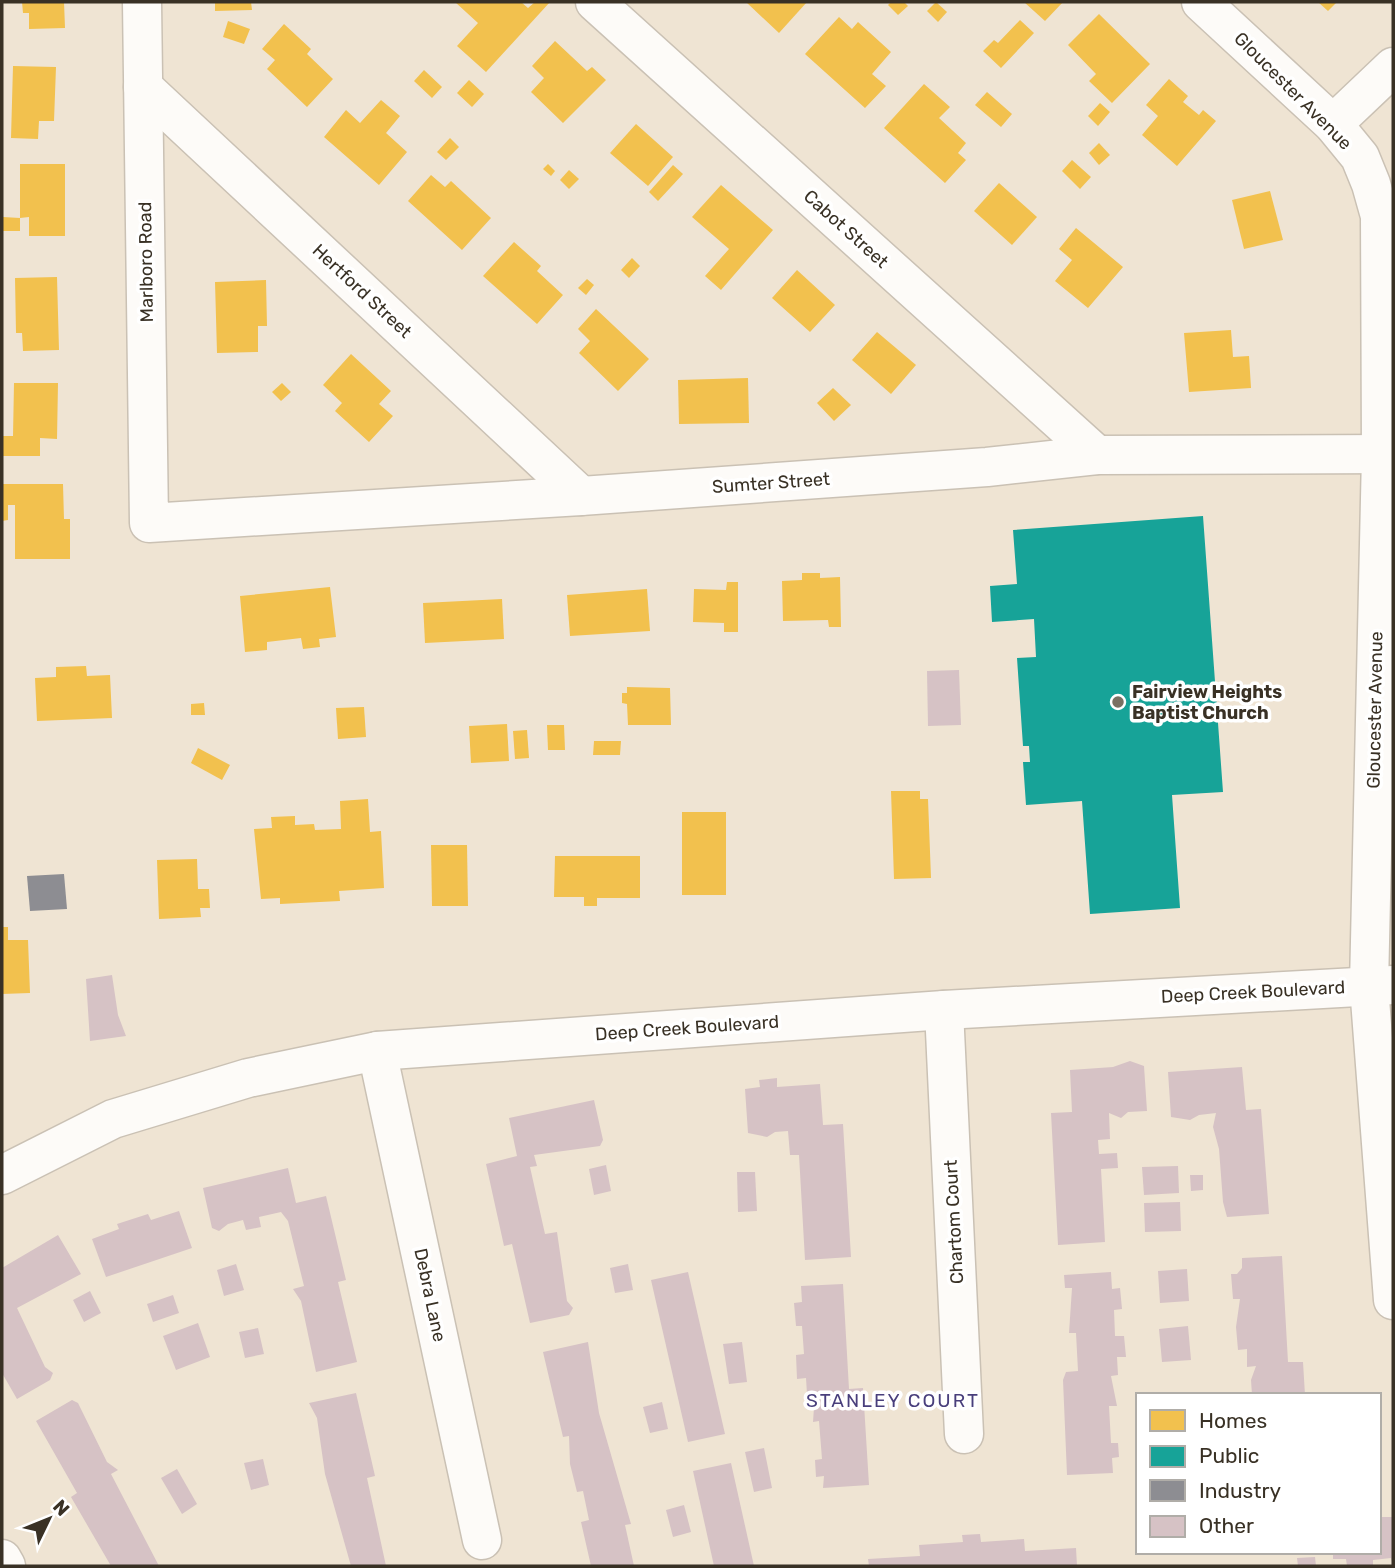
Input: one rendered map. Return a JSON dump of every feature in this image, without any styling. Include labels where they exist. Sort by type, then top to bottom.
[{"type":"street","name":"Marlboro Road","points":[[142,2],[149,523]]},
{"type":"street","name":"Cabot Street","points":[[595,2],[1097,456]]},
{"type":"street","name":"Gloucester Avenue","points":[[1201,2],[1333,124],[1360,157],[1380,216],[1387,455],[1381,985],[1393,1300]]},
{"type":"street","points":[[1333,124],[1393,66]]},
{"type":"street","name":"Hertford Street","points":[[143,87],[581,496]]},
{"type":"street","name":"Sumter Street","points":[[149,523],[581,496],[987,467],[1097,456],[1387,455]]},
{"type":"street","name":"Deep Creek Boulevard","points":[[2,1175],[113,1119],[248,1078],[377,1051],[944,1010],[1381,985]]},
{"type":"street","name":"Chartom Court","points":[[944,1010],[964,1434]]},
{"type":"street","name":"Debra Lane","points":[[377,1051],[482,1540]]},
{"type":"street","points":[[2,1559],[6,1566]]},
{"type":"building: Homes","points":[[22,2],[64,2],[65,28],[29,29],[29,13],[23,13]]},
{"type":"building: Homes","points":[[215,2],[251,2],[252,10],[215,11]]},
{"type":"building: Homes","points":[[455,2],[521,2],[528,8],[535,2],[550,2],[486,72],[457,46],[478,23]]},
{"type":"building: Homes","points":[[746,2],[807,2],[779,33]]},
{"type":"building: Homes","points":[[891,2],[904,2],[908,6],[898,15],[888,5]]},
{"type":"building: Homes","points":[[936,2],[947,12],[938,22],[927,11]]},
{"type":"building: Homes","points":[[1024,2],[1063,2],[1045,21]]},
{"type":"building: Homes","points":[[1318,2],[1337,2],[1328,11]]},
{"type":"building: Homes","points":[[1099,14],[1150,64],[1112,103],[1089,81],[1096,74],[1068,45]]},
{"type":"building: Homes","points":[[839,17],[852,29],[858,22],[891,52],[872,74],[886,86],[865,108],[805,54]]},
{"type":"building: Homes","points":[[1020,20],[1034,33],[1001,68],[983,51],[994,40],[998,43]]},
{"type":"building: Homes","points":[[228,21],[250,29],[244,44],[223,37]]},
{"type":"building: Homes","points":[[284,24],[311,49],[307,54],[333,79],[307,107],[267,69],[275,60],[262,49]]},
{"type":"building: Homes","points":[[555,41],[587,71],[592,67],[606,80],[563,123],[531,92],[544,78],[532,66]]},
{"type":"building: Homes","points":[[13,66],[56,67],[54,121],[39,121],[38,139],[11,138]]},
{"type":"building: Homes","points":[[424,70],[442,87],[432,98],[414,81]]},
{"type":"building: Homes","points":[[1169,79],[1188,96],[1183,102],[1199,115],[1203,110],[1216,121],[1177,166],[1142,135],[1158,116],[1146,105]]},
{"type":"building: Homes","points":[[469,80],[484,94],[472,107],[457,93]]},
{"type":"building: Homes","points":[[924,84],[950,107],[939,118],[966,143],[958,153],[966,160],[945,183],[884,128]]},
{"type":"building: Homes","points":[[987,92],[1012,114],[1001,127],[975,105]]},
{"type":"building: Homes","points":[[381,100],[400,116],[386,133],[407,152],[379,185],[324,137],[346,110],[360,123]]},
{"type":"building: Homes","points":[[1100,103],[1110,112],[1098,126],[1088,116]]},
{"type":"building: Homes","points":[[636,124],[673,157],[648,186],[610,153]]},
{"type":"building: Homes","points":[[450,138],[459,147],[446,160],[437,152]]},
{"type":"building: Homes","points":[[1099,143],[1110,155],[1099,165],[1089,153]]},
{"type":"building: Homes","points":[[1072,160],[1091,177],[1080,189],[1062,171]]},
{"type":"building: Homes","points":[[20,164],[65,164],[65,236],[29,236],[29,217],[20,218]]},
{"type":"building: Homes","points":[[548,164],[555,171],[551,176],[543,169]]},
{"type":"building: Homes","points":[[673,165],[683,174],[658,201],[649,192]]},
{"type":"building: Homes","points":[[569,170],[579,179],[569,189],[560,180]]},
{"type":"building: Homes","points":[[431,175],[445,187],[451,181],[491,218],[462,250],[408,201]]},
{"type":"building: Homes","points":[[999,183],[1037,217],[1012,245],[974,211]]},
{"type":"building: Homes","points":[[721,185],[773,230],[721,290],[705,276],[729,249],[692,217]]},
{"type":"building: Homes","points":[[1270,191],[1283,240],[1244,249],[1232,200]]},
{"type":"building: Homes","points":[[3,217],[20,218],[20,231],[3,231]]},
{"type":"building: Homes","points":[[1076,228],[1123,267],[1088,308],[1055,281],[1072,260],[1059,249]]},
{"type":"building: Homes","points":[[514,242],[541,266],[537,271],[563,295],[537,324],[483,276]]},
{"type":"building: Homes","points":[[632,258],[640,266],[629,278],[621,270]]},
{"type":"building: Homes","points":[[797,270],[835,305],[810,332],[772,298]]},
{"type":"building: Homes","points":[[57,277],[59,350],[23,351],[22,333],[16,333],[15,278]]},
{"type":"building: Homes","points":[[587,279],[594,285],[586,295],[578,288]]},
{"type":"building: Homes","points":[[266,280],[267,326],[258,326],[258,352],[217,353],[215,282]]},
{"type":"building: Homes","points":[[596,309],[649,359],[618,391],[579,353],[590,341],[578,329]]},
{"type":"building: Homes","points":[[1231,330],[1233,357],[1249,356],[1251,388],[1189,392],[1184,333]]},
{"type":"building: Homes","points":[[877,332],[916,365],[891,394],[852,360]]},
{"type":"building: Homes","points":[[351,354],[391,391],[379,404],[393,416],[369,442],[335,411],[342,403],[323,385]]},
{"type":"building: Homes","points":[[748,378],[749,423],[679,424],[678,380]]},
{"type":"building: Homes","points":[[14,383],[58,383],[57,439],[40,438],[40,456],[2,456],[2,436],[13,436]]},
{"type":"building: Homes","points":[[282,383],[291,392],[281,401],[272,392]]},
{"type":"building: Homes","points":[[833,388],[851,405],[834,421],[817,403]]},
{"type":"building: Homes","points":[[2,484],[63,484],[64,519],[70,519],[70,559],[15,559],[15,505],[8,505],[8,520],[2,521]]},
{"type":"building: Homes","points":[[802,573],[820,573],[820,578],[840,577],[841,627],[829,627],[828,620],[783,621],[782,581],[802,580]]},
{"type":"building: Homes","points":[[727,582],[738,582],[738,632],[724,632],[724,623],[693,622],[694,589],[726,590]]},
{"type":"building: Homes","points":[[330,587],[336,637],[319,639],[320,647],[303,649],[301,638],[267,642],[267,650],[245,652],[240,596]]},
{"type":"building: Homes","points":[[647,589],[650,631],[570,636],[567,595]]},
{"type":"building: Homes","points":[[502,599],[504,639],[425,643],[423,603]]},
{"type":"building: Homes","points":[[86,666],[87,676],[110,675],[112,718],[37,721],[35,678],[56,677],[56,667]]},
{"type":"building: Homes","points":[[627,687],[670,688],[671,725],[628,725],[627,704],[622,703],[622,693],[627,693]]},
{"type":"building: Homes","points":[[204,703],[205,715],[191,715],[191,704]]},
{"type":"building: Homes","points":[[364,707],[366,737],[338,739],[336,708]]},
{"type":"building: Homes","points":[[507,724],[509,761],[471,763],[469,726]]},
{"type":"building: Homes","points":[[547,725],[564,725],[565,750],[548,750]]},
{"type":"building: Homes","points":[[527,730],[529,758],[515,759],[513,731]]},
{"type":"building: Homes","points":[[594,741],[621,741],[620,755],[593,755]]},
{"type":"building: Homes","points":[[198,748],[230,765],[222,780],[191,763]]},
{"type":"building: Homes","points":[[891,791],[920,791],[920,799],[928,799],[931,878],[894,879]]},
{"type":"building: Homes","points":[[368,799],[370,832],[381,831],[384,888],[339,891],[340,901],[280,904],[280,898],[261,899],[254,829],[272,828],[271,817],[295,816],[295,825],[314,824],[315,830],[341,829],[340,801]]},
{"type":"building: Homes","points":[[682,812],[726,812],[726,895],[682,895]]},
{"type":"building: Homes","points":[[431,845],[467,845],[468,906],[432,906]]},
{"type":"building: Homes","points":[[555,856],[640,856],[640,898],[597,898],[597,906],[584,906],[584,897],[554,897]]},
{"type":"building: Homes","points":[[197,859],[198,889],[209,889],[210,908],[200,908],[201,917],[159,919],[157,860]]},
{"type":"building: Homes","points":[[2,927],[8,927],[8,940],[28,940],[30,993],[2,994]]},
{"type":"building: Public","name":"Fairview Heights Baptist Church","points":[[1203,516],[1223,792],[1172,795],[1180,908],[1090,914],[1082,801],[1026,805],[1023,762],[1030,762],[1029,746],[1023,746],[1017,658],[1036,657],[1034,619],[992,622],[990,586],[1017,584],[1013,530]]},
{"type":"building: Industry","points":[[64,874],[67,909],[30,911],[27,876]]},
{"type":"building: Other","points":[[959,670],[961,725],[928,726],[927,671]]},
{"type":"building: Other","points":[[112,975],[118,1015],[126,1036],[90,1041],[86,979]]},
{"type":"building: Other","points":[[1130,1061],[1144,1066],[1147,1111],[1128,1112],[1121,1118],[1109,1113],[1110,1139],[1098,1140],[1099,1154],[1117,1153],[1118,1168],[1101,1169],[1105,1242],[1058,1245],[1051,1113],[1072,1112],[1070,1070],[1113,1067]]},
{"type":"building: Other","points":[[1242,1067],[1246,1110],[1261,1109],[1269,1214],[1227,1217],[1223,1202],[1219,1149],[1213,1127],[1216,1113],[1199,1115],[1190,1120],[1171,1117],[1168,1072]]},
{"type":"building: Other","points":[[777,1078],[777,1087],[820,1084],[823,1125],[843,1124],[851,1257],[805,1260],[799,1155],[790,1155],[788,1131],[775,1132],[767,1137],[748,1133],[745,1089],[760,1087],[759,1080]]},
{"type":"building: Other","points":[[594,1100],[603,1140],[600,1146],[534,1155],[537,1166],[530,1167],[545,1234],[557,1232],[567,1301],[573,1308],[569,1315],[530,1323],[512,1244],[504,1246],[486,1164],[517,1156],[509,1118]]},
{"type":"building: Other","points":[[606,1165],[611,1191],[594,1195],[589,1169]]},
{"type":"building: Other","points":[[1178,1166],[1179,1193],[1144,1195],[1142,1167]]},
{"type":"building: Other","points":[[288,1168],[296,1203],[326,1196],[346,1280],[338,1282],[357,1362],[316,1372],[301,1301],[293,1289],[304,1286],[288,1221],[281,1212],[259,1217],[261,1227],[246,1230],[243,1220],[228,1224],[219,1231],[212,1228],[203,1188]]},
{"type":"building: Other","points":[[737,1172],[755,1172],[757,1211],[738,1212]]},
{"type":"building: Other","points":[[1190,1175],[1203,1175],[1203,1190],[1191,1191]]},
{"type":"building: Other","points":[[1180,1202],[1181,1231],[1145,1232],[1144,1203]]},
{"type":"building: Other","points":[[179,1211],[192,1248],[106,1277],[92,1239],[119,1229],[117,1224],[148,1214],[151,1220]]},
{"type":"building: Other","points":[[58,1235],[81,1274],[17,1308],[45,1367],[53,1373],[50,1380],[17,1399],[2,1373],[2,1268]]},
{"type":"building: Other","points":[[1282,1256],[1288,1362],[1303,1362],[1305,1393],[1252,1393],[1251,1380],[1256,1366],[1247,1367],[1247,1349],[1238,1350],[1236,1327],[1240,1299],[1233,1299],[1231,1274],[1237,1274],[1242,1268],[1242,1258]]},
{"type":"building: Other","points":[[236,1264],[244,1290],[224,1296],[217,1270]]},
{"type":"building: Other","points":[[628,1264],[633,1290],[615,1293],[610,1268]]},
{"type":"building: Other","points":[[1187,1269],[1189,1301],[1160,1303],[1158,1271]]},
{"type":"building: Other","points":[[688,1272],[725,1434],[688,1442],[651,1280]]},
{"type":"building: Other","points":[[1111,1272],[1112,1289],[1120,1288],[1122,1309],[1114,1310],[1115,1336],[1124,1336],[1126,1357],[1117,1357],[1118,1375],[1111,1376],[1117,1406],[1109,1406],[1111,1443],[1118,1443],[1119,1457],[1112,1458],[1113,1473],[1067,1475],[1063,1380],[1066,1372],[1078,1371],[1076,1333],[1069,1333],[1072,1288],[1065,1288],[1064,1275]]},
{"type":"building: Other","points":[[843,1284],[849,1389],[863,1388],[869,1485],[823,1488],[824,1476],[816,1477],[815,1460],[822,1459],[819,1421],[813,1422],[815,1393],[807,1394],[806,1378],[797,1379],[796,1355],[804,1354],[802,1326],[796,1326],[794,1303],[802,1302],[801,1286]]},
{"type":"building: Other","points":[[90,1291],[101,1313],[84,1322],[73,1300]]},
{"type":"building: Other","points":[[173,1295],[179,1313],[153,1322],[147,1304]]},
{"type":"building: Other","points":[[198,1323],[210,1357],[176,1370],[163,1336]]},
{"type":"building: Other","points":[[1188,1326],[1191,1360],[1162,1362],[1159,1329]]},
{"type":"building: Other","points":[[258,1328],[264,1354],[245,1358],[239,1332]]},
{"type":"building: Other","points":[[588,1342],[599,1413],[631,1524],[625,1525],[634,1566],[591,1566],[581,1522],[589,1520],[583,1491],[577,1492],[570,1464],[569,1436],[563,1437],[543,1352]]},
{"type":"building: Other","points":[[742,1342],[747,1382],[729,1384],[723,1344]]},
{"type":"building: Other","points":[[356,1393],[375,1476],[367,1478],[386,1566],[351,1566],[325,1474],[317,1418],[309,1403]]},
{"type":"building: Other","points":[[72,1400],[78,1403],[107,1462],[118,1470],[111,1474],[159,1566],[111,1566],[71,1497],[77,1493],[36,1421]]},
{"type":"building: Other","points":[[662,1402],[668,1429],[650,1433],[643,1407]]},
{"type":"building: Other","points":[[764,1448],[772,1488],[754,1492],[745,1452]]},
{"type":"building: Other","points":[[263,1459],[269,1485],[251,1490],[244,1463]]},
{"type":"building: Other","points":[[731,1463],[754,1566],[714,1566],[693,1471]]},
{"type":"building: Other","points":[[177,1469],[197,1504],[182,1514],[161,1478]]},
{"type":"building: Other","points":[[684,1505],[691,1532],[673,1537],[666,1510]]},
{"type":"building: Other","points":[[1381,1517],[1393,1517],[1393,1566],[1391,1558],[1373,1560],[1373,1566],[1347,1566],[1346,1559],[1333,1559],[1333,1554],[1381,1554]]},
{"type":"building: Other","points":[[980,1534],[981,1542],[1024,1539],[1025,1551],[1076,1548],[1077,1566],[869,1566],[868,1559],[920,1556],[919,1545],[963,1542],[962,1535]]},
{"type":"building: Other","points":[[1315,1557],[1316,1566],[1298,1566],[1297,1558]]},
{"type":"place","name":"Fairview Heights Baptist Church","points":[[1118,702]]},
{"type":"district","name":"STANLEY COURT","points":[[893,1400]]}]
